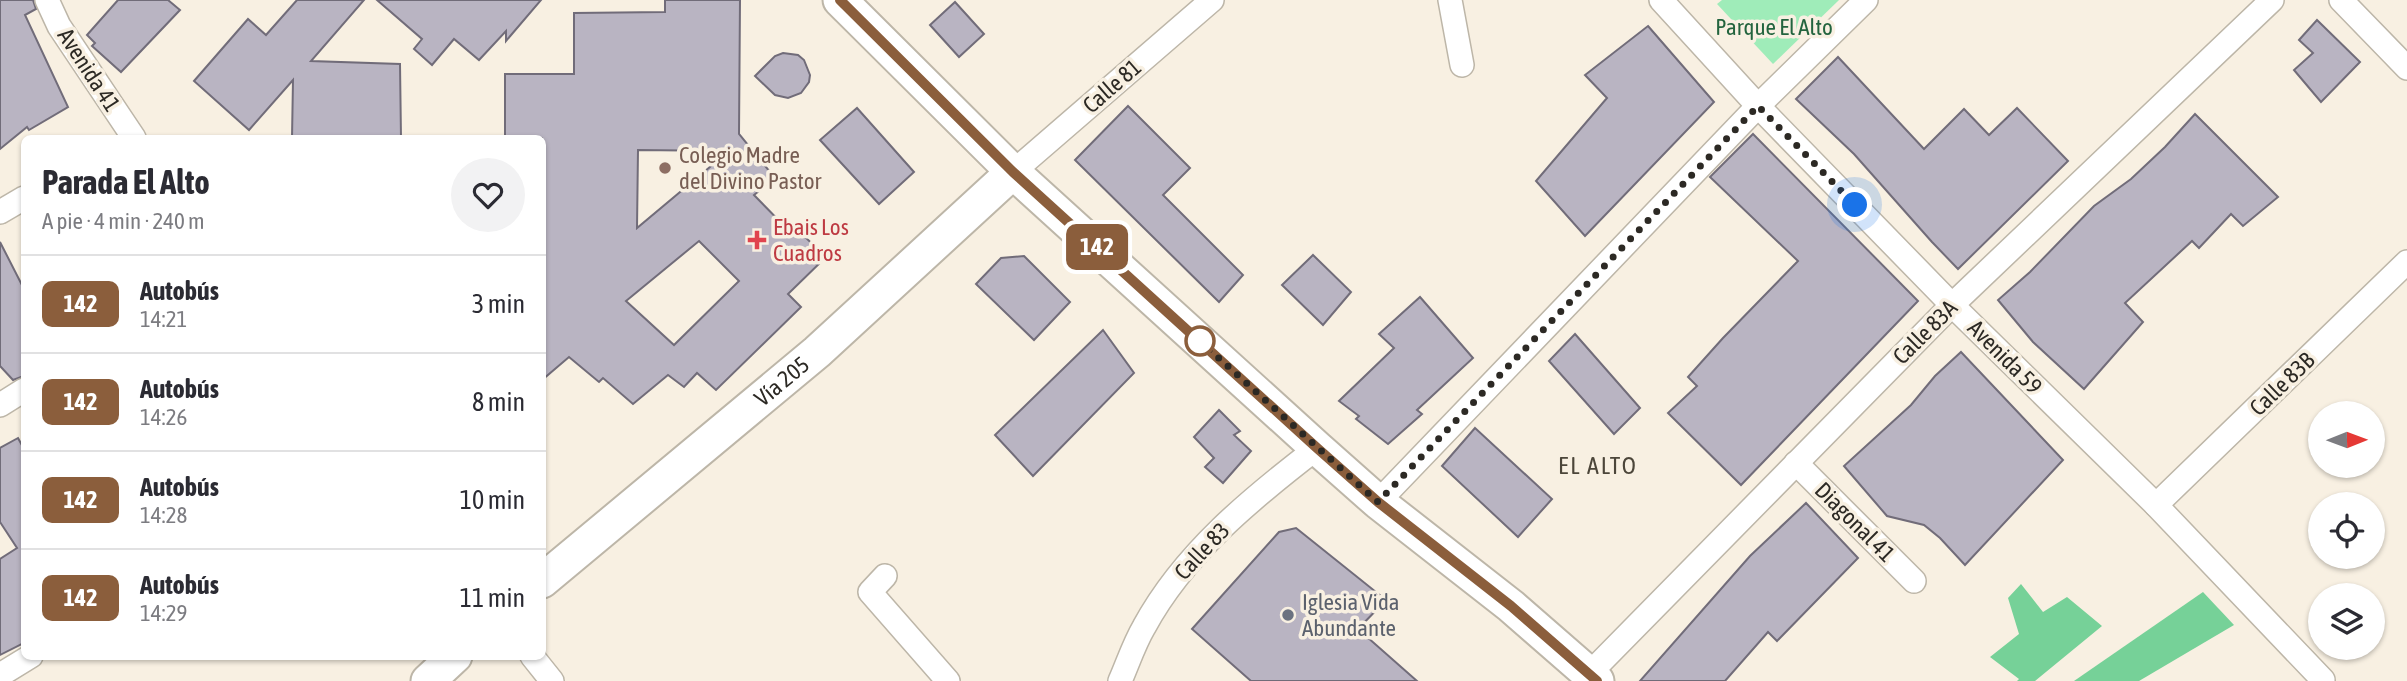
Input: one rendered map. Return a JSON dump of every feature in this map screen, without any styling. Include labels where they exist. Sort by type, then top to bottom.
[{"type":"main road","points":[[840,0],[1013,172],[1317,448],[1378,502],[1511,606],[1593,677]]},
{"type":"main road","name":"Vía 205","points":[[546,577],[817,352],[1013,172]]},
{"type":"main road","points":[[428,681],[451,660]]},
{"type":"street","name":"Avenida 41","points":[[47,0],[59,26],[127,135]]},
{"type":"street","name":"Calle 81","points":[[1013,172],[1212,0]]},
{"type":"street","points":[[1450,0],[1462,65]]},
{"type":"street","name":"Avenida 59","points":[[1661,0],[1758,106],[1952,305],[2156,505],[2323,680]]},
{"type":"street","points":[[1378,502],[1758,106],[1866,0]]},
{"type":"street","name":"Calle 83A","points":[[1593,677],[1952,305],[2272,0]]},
{"type":"street","points":[[2341,0],[2407,68]]},
{"type":"street","points":[[0,212],[21,200]]},
{"type":"street","name":"Calle 83B","points":[[2156,505],[2407,262]]},
{"type":"street","points":[[0,405],[21,392]]},
{"type":"street","name":"Calle 83","points":[[1120,681],[1143,627],[1179,573],[1252,498],[1317,448]]},
{"type":"street","name":"Diagonal 41","points":[[1797,463],[1914,581]]},
{"type":"street","points":[[885,576],[870,592],[948,681]]},
{"type":"street","points":[[0,675],[24,660]]},
{"type":"street","points":[[534,660],[552,681]]},
{"type":"green space","name":"Parque El Alto","points":[[1722,0],[1839,0],[1773,64],[1717,4]]},
{"type":"green space","points":[[2021,584],[2043,612],[2067,597],[2102,626],[2035,681],[2017,681],[2019,679],[1990,657],[2019,634],[2008,598]]},
{"type":"green space","points":[[2203,592],[2234,625],[2139,681],[2074,681]]},
{"type":"building","points":[[0,0],[33,0],[36,9],[25,15],[68,107],[29,130],[27,127],[0,149]]},
{"type":"building","points":[[118,0],[168,0],[180,10],[121,72],[92,46],[95,43],[87,35]]},
{"type":"building","points":[[297,0],[364,0],[311,61],[400,64],[401,135],[292,135],[293,80],[249,130],[194,81],[248,19],[266,35]]},
{"type":"building","points":[[377,0],[541,0],[506,41],[506,31],[479,60],[454,39],[432,65],[414,49],[422,39]]},
{"type":"building","points":[[665,0],[740,0],[739,134],[775,178],[754,195],[794,236],[803,235],[826,257],[788,294],[801,307],[716,390],[697,373],[684,387],[668,375],[633,404],[603,378],[599,382],[569,357],[546,377],[546,135],[505,135],[505,74],[574,74],[574,13],[665,12]],"holes":[[[638,150],[729,151],[637,228]],[[699,241],[739,281],[674,345],[626,301]]]},
{"type":"building","points":[[955,2],[984,34],[959,57],[930,25]]},
{"type":"building","points":[[2317,20],[2360,62],[2321,102],[2294,70],[2313,53],[2299,40]]},
{"type":"building","points":[[1648,26],[1714,102],[1585,236],[1536,181],[1607,98],[1585,75]]},
{"type":"building","points":[[783,53],[798,55],[804,60],[810,75],[809,82],[801,93],[788,98],[775,95],[755,76],[775,56]]},
{"type":"building","points":[[1838,57],[1924,149],[1964,109],[1989,135],[2017,108],[2068,161],[1958,269],[1854,154],[1796,99]]},
{"type":"building","points":[[1128,106],[1190,168],[1163,195],[1243,275],[1219,302],[1075,160]]},
{"type":"building","name":"Ebais Los Cuadros","points":[[857,108],[914,172],[879,204],[820,140]]},
{"type":"building","points":[[2195,114],[2278,197],[2243,226],[2231,214],[2199,248],[2192,241],[2125,303],[2143,322],[2084,389],[2033,342],[1998,300],[2030,272],[2094,206],[2131,179],[2165,147]]},
{"type":"building","points":[[1753,134],[1918,301],[1741,485],[1668,413],[1697,386],[1688,377],[1798,261],[1710,177]]},
{"type":"building","points":[[0,242],[21,283],[21,377],[13,380],[0,366]]},
{"type":"building","points":[[1313,255],[1351,292],[1323,325],[1282,285]]},
{"type":"building","points":[[1024,256],[1070,302],[1034,340],[976,284],[1001,258]]},
{"type":"building","points":[[1420,297],[1473,358],[1417,410],[1422,414],[1388,444],[1356,419],[1359,416],[1339,401],[1394,348],[1379,334]]},
{"type":"building","points":[[1103,330],[1134,373],[1033,476],[995,435]]},
{"type":"building","points":[[1575,334],[1640,408],[1614,434],[1549,361]]},
{"type":"building","points":[[1961,352],[2063,460],[1965,565],[1924,525],[1887,516],[1844,466],[1911,405],[1935,376]]},
{"type":"building","points":[[1219,410],[1240,431],[1234,435],[1251,451],[1223,483],[1205,467],[1214,458],[1194,437]]},
{"type":"building","points":[[1475,428],[1552,499],[1518,537],[1442,466]]},
{"type":"building","points":[[18,438],[21,444],[21,644],[0,655],[0,559],[17,548],[0,522],[0,448]]},
{"type":"building","points":[[1806,503],[1858,558],[1777,641],[1768,632],[1725,681],[1640,681],[1750,556]]},
{"type":"building","name":"Iglesia Vida Abundante","points":[[1296,528],[1386,600],[1358,629],[1417,681],[1251,681],[1192,629],[1279,532]]},
{"type":"bus line","name":"142","points":[[840,0],[1013,172],[1317,448],[1378,502],[1511,606],[1597,681]]},
{"type":"place","name":"Colegio Madre del Divino Pastor","points":[[665,168]]},
{"type":"place","name":"Ebais Los Cuadros","points":[[757,240]]},
{"type":"place","name":"Iglesia Vida Abundante","points":[[1288,615]]},
{"type":"district","name":"EL ALTO","points":[[1598,466]]},
{"type":"route","points":[[1200,341],[1378,502],[1758,106],[1855,205]]}]
